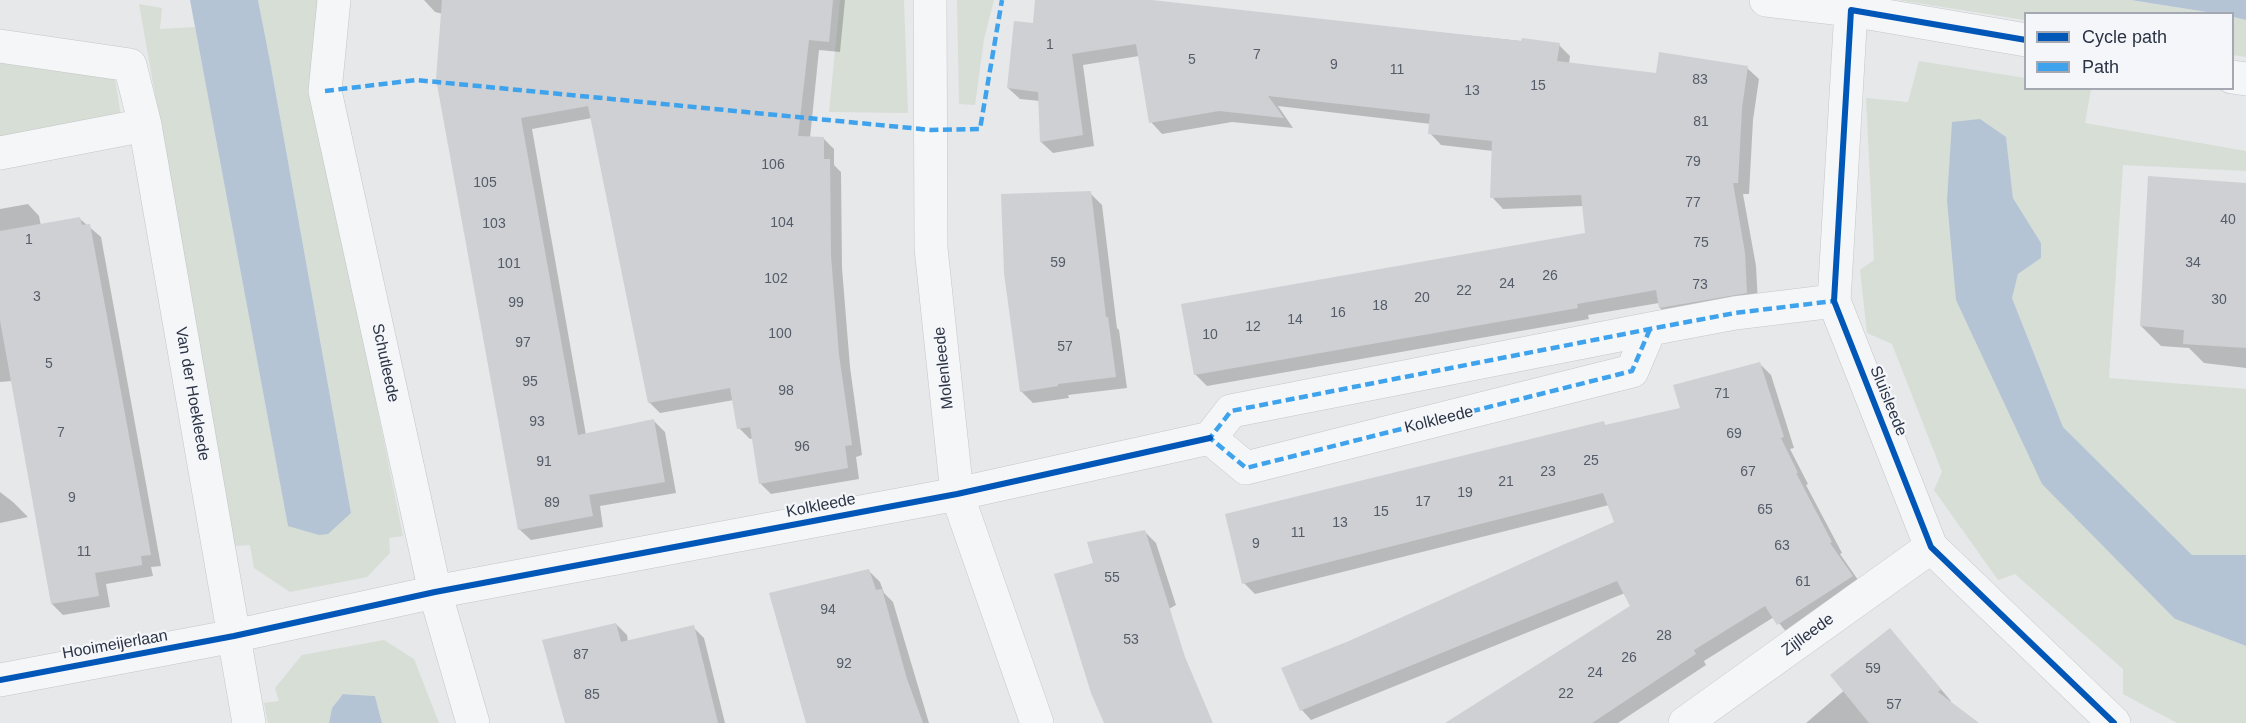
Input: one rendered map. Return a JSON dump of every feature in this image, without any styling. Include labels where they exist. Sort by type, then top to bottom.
[{"type":"street","name":"Schutleede","points":[[333,0],[325,91],[435,592],[473,723]]},
{"type":"street","name":"Molenleede","points":[[930,0],[931,248],[957,494],[1037,723]]},
{"type":"street","points":[[1766,0],[1851,10],[2024,40]]},
{"type":"street","name":"Sluisleede","points":[[1851,10],[1834,301],[1931,547],[2114,723]]},
{"type":"street","name":"Van der Hoekleede","points":[[0,46],[130,65],[145,125],[249,723]]},
{"type":"street","points":[[0,153],[145,125]]},
{"type":"street","points":[[1210,438],[1231,411],[1735,313],[1834,301]]},
{"type":"street","name":"Kolkleede","points":[[234,636],[435,592],[957,494],[1210,438],[1246,468],[1632,371],[1650,329]]},
{"type":"street","name":"Zijlleede","points":[[1685,723],[1931,547]]},
{"type":"street","name":"Hooimeijerlaan","points":[[0,680],[234,636]]},
{"type":"shaded area","points":[[258,0],[320,0],[313,90],[403,536],[389,538],[390,553],[367,577],[290,592],[254,568],[250,545],[235,546],[139,4],[162,8],[160,29],[195,27],[288,525],[351,513]]},
{"type":"shaded area","points":[[840,0],[904,0],[908,113],[829,112]]},
{"type":"shaded area","points":[[957,0],[994,0],[984,39],[975,105],[959,104]]},
{"type":"shaded area","points":[[1898,0],[2131,0],[2207,12],[2024,12],[2024,20]]},
{"type":"shaded area","points":[[2234,17],[2246,20],[2246,57],[2234,55]]},
{"type":"shaded area","points":[[1919,61],[2024,78],[2024,90],[2091,90],[2085,123],[2246,151],[2246,171],[2123,165],[2109,378],[2246,389],[2246,555],[2192,555],[2063,427],[2012,298],[2018,274],[2041,258],[2041,243],[2013,198],[2006,137],[1956,300],[2175,619],[2246,646],[2246,723],[2177,723],[2123,694],[2123,669],[2015,574],[1998,580],[1934,490],[1942,472],[1892,344],[1867,333],[1860,270],[1874,260],[1866,98],[1908,102]]},
{"type":"shaded area","points":[[0,62],[114,72],[124,136],[0,158]]},
{"type":"shaded area","points":[[384,640],[414,659],[439,723],[382,723],[375,696],[343,694],[332,708],[329,723],[268,723],[264,703],[279,701],[275,688],[302,655]]},
{"type":"water","points":[[190,0],[258,0],[351,513],[328,534],[319,535],[288,526]]},
{"type":"water","points":[[2131,0],[2246,0],[2246,20],[2234,17],[2234,12],[2207,12]]},
{"type":"water","points":[[1980,119],[2006,137],[2013,198],[2041,243],[2041,258],[2018,274],[2012,298],[2063,427],[2192,555],[2246,555],[2246,646],[2175,619],[2042,484],[1956,300],[1947,200],[1952,122]]},
{"type":"water","points":[[343,694],[375,696],[382,723],[329,723],[332,708]]},
{"type":"building","points":[[442,0],[833,0],[829,42],[809,40],[798,136],[824,137],[824,159],[830,159],[831,256],[839,355],[852,445],[845,446],[848,468],[759,484],[750,427],[737,429],[730,388],[648,403],[588,106],[521,118],[578,435],[654,419],[665,482],[589,495],[593,516],[518,530],[436,79]]},
{"type":"building","points":[[1035,0],[1152,0],[1521,41],[1522,38],[1560,43],[1557,61],[1656,73],[1659,52],[1748,66],[1742,108],[1738,183],[1733,183],[1745,253],[1747,293],[1659,308],[1656,290],[1577,304],[1578,308],[1194,375],[1181,304],[1585,233],[1581,195],[1490,198],[1492,141],[1428,134],[1430,114],[1268,96],[1284,118],[1219,111],[1149,123],[1136,44],[1072,54],[1083,135],[1040,142],[1038,92],[1007,88],[1014,21],[1033,23]]},
{"type":"building","points":[[2148,176],[2246,183],[2246,348],[2183,344],[2184,330],[2140,326]]},
{"type":"building","points":[[1091,191],[1106,317],[1108,317],[1116,377],[1058,384],[1058,386],[1020,392],[1004,273],[1001,194]]},
{"type":"building","points":[[80,217],[82,225],[90,224],[151,555],[141,556],[142,565],[95,573],[99,596],[51,604],[0,320],[0,231]]},
{"type":"building","points":[[1760,362],[1784,437],[1781,438],[1798,473],[1796,473],[1832,542],[1830,543],[1853,576],[1777,625],[1765,606],[1694,650],[1696,654],[1592,723],[1445,723],[1630,606],[1617,581],[1300,711],[1281,668],[1349,641],[1614,522],[1603,493],[1242,584],[1225,514],[1604,421],[1605,425],[1680,408],[1673,385]]},
{"type":"building","points":[[1145,530],[1185,657],[1213,723],[1104,723],[1091,693],[1054,574],[1093,563],[1087,542]]},
{"type":"building","points":[[869,569],[876,590],[882,589],[907,679],[923,723],[806,723],[769,593]]},
{"type":"building","points":[[616,623],[621,642],[694,625],[718,723],[565,723],[542,640]]},
{"type":"building","points":[[1890,628],[1941,689],[1938,692],[1979,723],[1869,723],[1830,675]]},
{"type":"marked path","points":[[325,91],[416,80],[931,130],[980,129],[1002,0]]},
{"type":"marked path","points":[[1650,329],[1632,371],[1246,468],[1210,438],[1231,411],[1650,329],[1735,313],[1834,301]]},
{"type":"cycle path","points":[[2024,40],[1851,10],[1834,301],[1931,547],[2114,723]]},
{"type":"cycle path","points":[[0,680],[234,636],[435,592],[957,494],[1210,438]]}]
